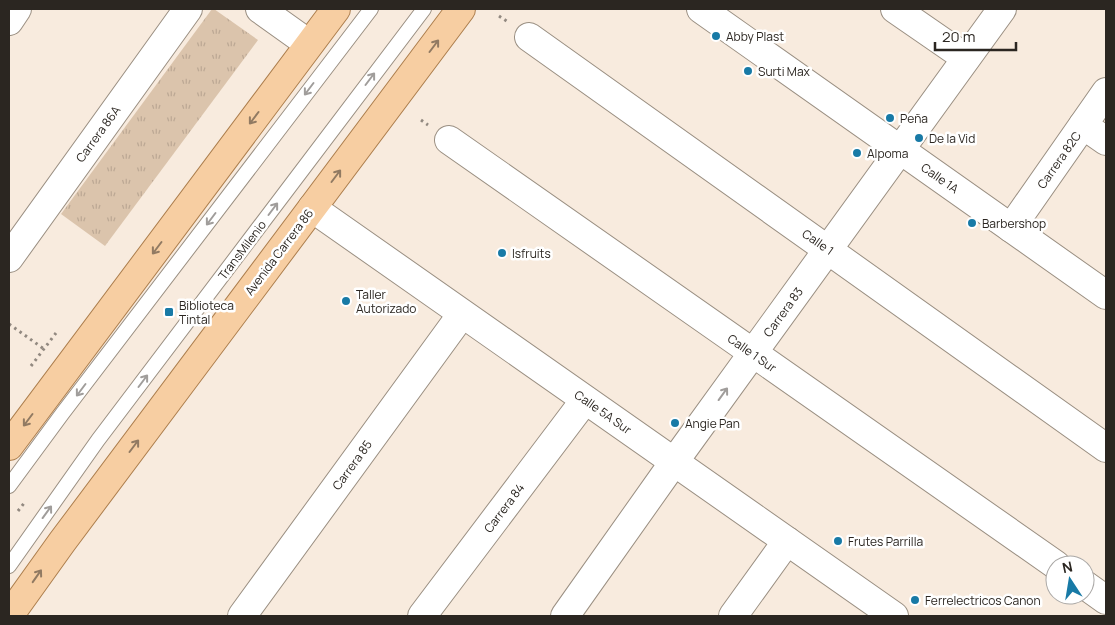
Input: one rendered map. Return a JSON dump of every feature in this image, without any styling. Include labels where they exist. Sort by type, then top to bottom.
[{"type":"main road","points":[[9,446],[336,9]]},
{"type":"main road","name":"Avenida Carrera 86","points":[[9,616],[68,534],[461,9]]},
{"type":"street","points":[[9,20],[18,9]]},
{"type":"street","name":"Carrera 86A","points":[[9,258],[188,9]]},
{"type":"street","points":[[260,9],[309,44]]},
{"type":"street","name":"Calle 1A","points":[[701,9],[1106,295]]},
{"type":"street","points":[[895,9],[966,58]]},
{"type":"street","name":"Carrera 83","points":[[565,616],[674,462],[1002,9]]},
{"type":"street","name":"Calle 1","points":[[529,37],[1106,448]]},
{"type":"street","name":"Carrera 82C","points":[[1011,228],[1106,92]]},
{"type":"street","points":[[1084,125],[1106,141]]},
{"type":"street","name":"Calle 1 Sur","points":[[449,140],[1045,557]]},
{"type":"street","name":"Calle 5A Sur","points":[[312,208],[894,616]]},
{"type":"street","name":"Carrera 85","points":[[242,616],[462,314]]},
{"type":"street","name":"Carrera 84","points":[[422,616],[586,400]]},
{"type":"street","points":[[733,616],[787,541]]},
{"type":"street","points":[[1095,593],[1106,600]]},
{"type":"lane","points":[[9,486],[370,9]]},
{"type":"lane","name":"TransMilenio","points":[[9,566],[98,440],[424,9]]},
{"type":"path","points":[[9,324],[44,349]]},
{"type":"path","points":[[13,508],[23,515]]},
{"type":"green space","points":[[212,9],[258,40],[105,246],[61,214]]},
{"type":"place","name":"Abby Plast","points":[[716,36]]},
{"type":"place","name":"Surti Max","points":[[748,71]]},
{"type":"place","name":"Peña","points":[[890,118]]},
{"type":"place","name":"De la Vid","points":[[919,138]]},
{"type":"place","name":"Alpoma","points":[[857,153]]},
{"type":"place","name":"Barbershop","points":[[972,223]]},
{"type":"place","name":"Isfruits","points":[[502,253]]},
{"type":"place","name":"Taller Autorizado","points":[[346,301]]},
{"type":"place","name":"Biblioteca Tintal","points":[[169,312]]},
{"type":"place","name":"Angie Pan","points":[[675,423]]},
{"type":"place","name":"Frutes Parrilla","points":[[838,541]]},
{"type":"place","name":"Ferrelectricos Canon","points":[[915,600]]}]
